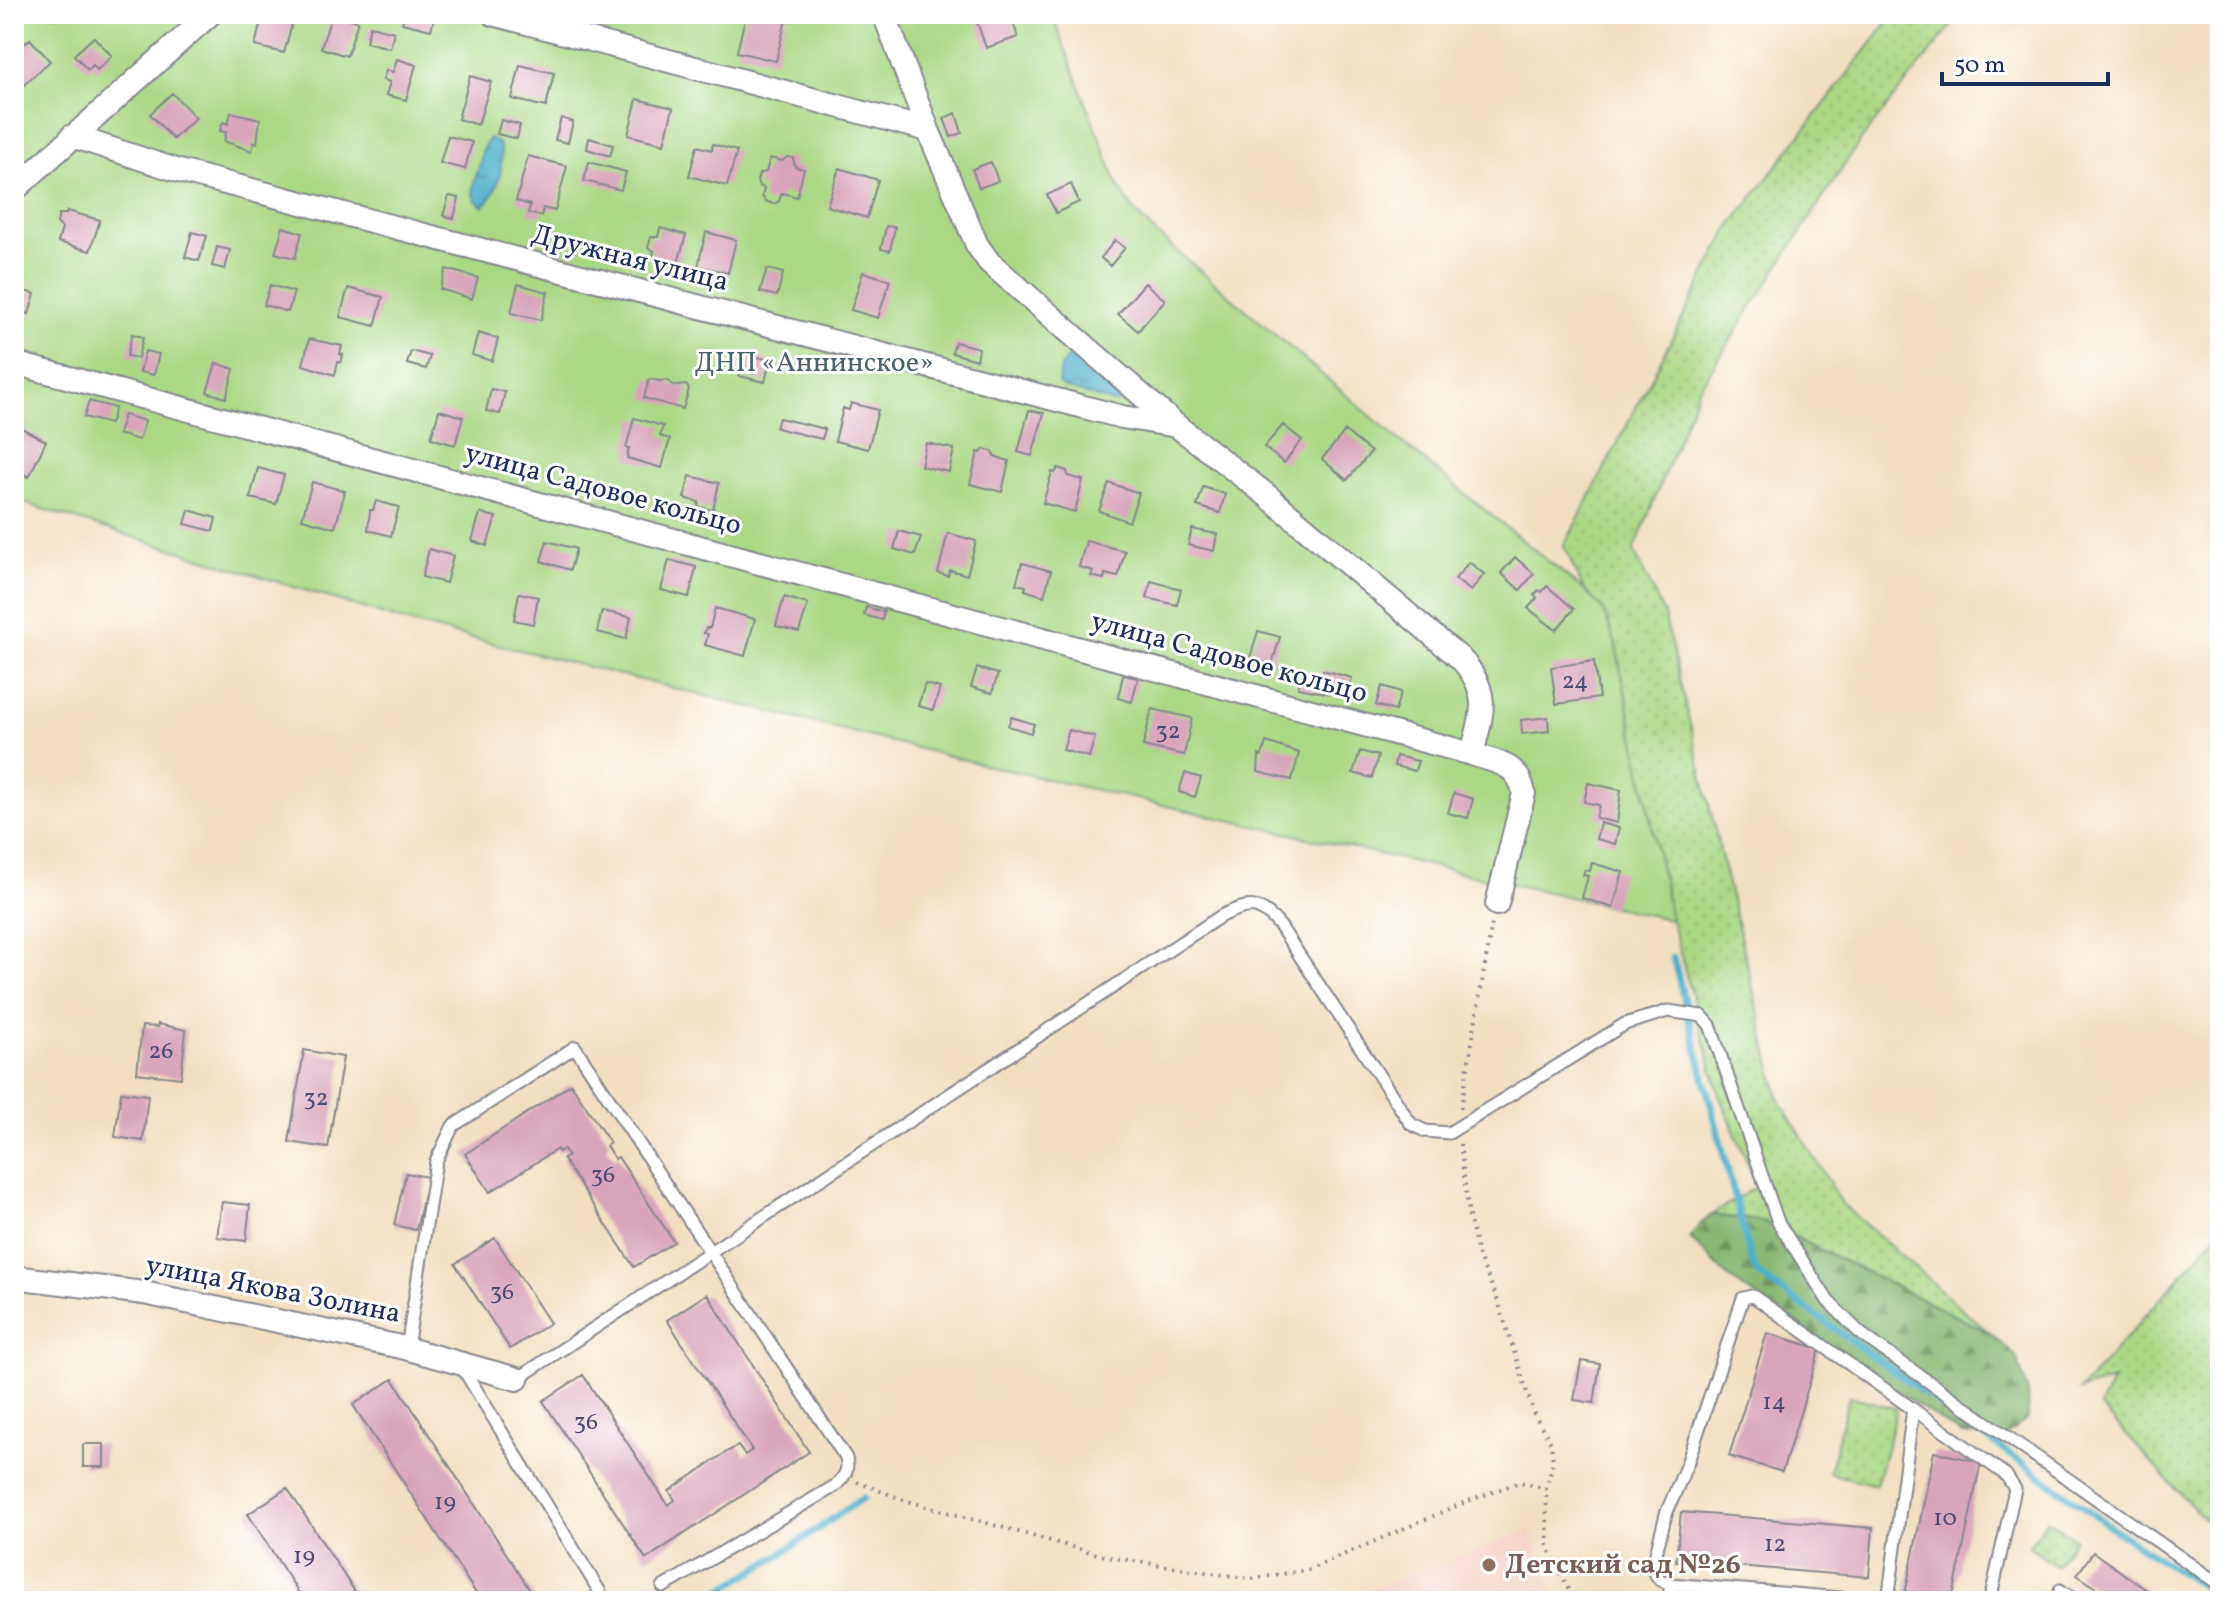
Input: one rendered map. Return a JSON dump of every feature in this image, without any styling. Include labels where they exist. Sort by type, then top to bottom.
[{"type":"street","points":[[14,190],[210,14]]},
{"type":"street","points":[[493,14],[928,130]]},
{"type":"street","points":[[884,14],[928,130],[977,245],[989,262],[1177,426],[1264,493],[1461,659],[1472,671],[1483,697],[1484,707],[1472,754]]},
{"type":"street","name":"Дружная улица","points":[[72,136],[179,171],[517,261],[1122,417],[1177,426]]},
{"type":"street","name":"улица Садовое кольцо","points":[[14,363],[1472,754],[1513,769],[1519,775],[1524,793],[1497,904]]},
{"type":"street","name":"улица Якова Золина","points":[[14,1277],[144,1293],[407,1348],[517,1379]]},
{"type":"lane","points":[[517,1379],[1221,916],[1246,905],[1258,907],[1271,915],[1280,926],[1411,1124],[1425,1131],[1449,1133],[1625,1024],[1668,1011],[1702,1016],[1710,1025],[1778,1222],[1828,1301],[1860,1333],[1886,1352],[2220,1585]]},
{"type":"lane","points":[[407,1348],[436,1161],[443,1143],[453,1126],[575,1047],[846,1458],[848,1468],[835,1486],[663,1587]]},
{"type":"lane","points":[[1877,1601],[1671,1584],[1660,1580],[1652,1569],[1666,1514],[1687,1464],[1743,1298],[1753,1296],[2006,1475],[2015,1489],[1990,1601]]},
{"type":"lane","points":[[460,1363],[600,1592]]},
{"type":"lane","points":[[1888,1601],[1913,1409]]},
{"type":"lane","points":[[1668,1601],[1671,1584]]},
{"type":"lane","points":[[2060,1590],[2077,1601]]},
{"type":"path","points":[[1497,904],[1485,953],[1458,1128],[1469,1216],[1478,1255],[1497,1298],[1534,1414],[1551,1443],[1553,1462],[1546,1489],[1548,1547],[1574,1601]]},
{"type":"path","points":[[844,1477],[904,1500],[1108,1557],[1251,1579],[1308,1570],[1520,1482],[1546,1489]]},
{"type":"shaded area","name":"Детский сад №26","points":[[1530,1530],[1557,1601],[1340,1601]]},
{"type":"green space","name":"ДНП «Аннинское»","points":[[14,14],[1052,14],[1118,186],[1152,230],[1603,609],[1615,642],[1671,920],[985,765],[414,624],[14,500]]},
{"type":"green space","points":[[1894,14],[1961,14],[1860,141],[1698,390],[1634,551],[1664,614],[1779,1099],[1843,1205],[1990,1333],[1762,1221],[1711,1215],[1757,1186],[1719,1094],[1671,920],[1615,642],[1603,609],[1584,590],[1564,546],[1731,225]]},
{"type":"green space","points":[[1711,1215],[1762,1221],[1990,1333],[2016,1356],[2027,1389],[2028,1418],[2005,1436],[1962,1435],[1729,1278],[1690,1238]]},
{"type":"green space","points":[[2220,1231],[2220,1537],[2100,1406],[2113,1380],[2080,1390]]},
{"type":"green space","points":[[1849,1396],[1897,1409],[1876,1485],[1829,1473]]},
{"type":"green space","points":[[2047,1520],[2075,1539],[2056,1565],[2029,1546]]},
{"type":"water","points":[[489,138],[499,144],[501,168],[497,186],[483,206],[474,197],[473,187]]},
{"type":"water","points":[[1069,356],[1075,357],[1123,395],[1122,402],[1113,403],[1058,383],[1062,365]]},
{"type":"building","points":[[332,14],[358,21],[347,56],[321,48]]},
{"type":"building","points":[[405,14],[434,19],[431,30],[402,23]]},
{"type":"building","points":[[746,14],[787,15],[776,61],[737,52]]},
{"type":"building","points":[[1010,14],[1018,37],[986,48],[975,16]]},
{"type":"building","points":[[262,16],[292,24],[284,53],[255,46]]},
{"type":"building","points":[[370,26],[394,32],[390,48],[366,42]]},
{"type":"building","points":[[94,37],[112,56],[97,70],[93,65],[88,70],[74,55]]},
{"type":"building","points":[[30,39],[50,61],[15,93],[14,53]]},
{"type":"building","points":[[397,59],[416,65],[406,100],[386,95],[390,82],[383,80],[386,70],[393,72]]},
{"type":"building","points":[[520,65],[554,73],[546,107],[512,99]]},
{"type":"building","points":[[470,76],[491,82],[478,125],[458,119]]},
{"type":"building","points":[[172,93],[196,118],[173,139],[150,114]]},
{"type":"building","points":[[637,99],[673,108],[664,144],[628,135]]},
{"type":"building","points":[[231,112],[260,119],[257,143],[254,142],[252,151],[224,141],[226,132],[220,131],[223,122],[228,124]]},
{"type":"building","points":[[956,113],[962,133],[951,137],[944,118]]},
{"type":"building","points":[[561,118],[573,122],[568,143],[555,140]]},
{"type":"building","points":[[501,120],[520,125],[517,139],[497,134]]},
{"type":"building","points":[[448,136],[472,142],[465,169],[440,163]]},
{"type":"building","points":[[589,138],[613,145],[610,156],[587,149]]},
{"type":"building","points":[[713,144],[737,151],[727,186],[689,176],[697,146],[712,150]]},
{"type":"building","points":[[528,156],[567,166],[555,211],[543,208],[541,216],[528,213],[530,205],[516,201]]},
{"type":"building","points":[[787,157],[793,158],[795,167],[804,169],[797,197],[782,193],[774,204],[765,201],[762,196],[764,188],[757,181],[759,174],[766,172],[770,158],[782,161]]},
{"type":"building","points":[[589,162],[626,172],[621,190],[584,181]]},
{"type":"building","points":[[991,162],[998,181],[979,188],[972,169]]},
{"type":"building","points":[[839,168],[878,180],[867,218],[827,206]]},
{"type":"building","points":[[1071,184],[1079,202],[1056,213],[1047,195]]},
{"type":"building","points":[[449,196],[459,198],[454,218],[443,216]]},
{"type":"building","points":[[67,211],[100,220],[90,251],[58,242],[62,228],[57,223],[59,214],[66,214]]},
{"type":"building","points":[[886,226],[895,227],[890,251],[881,249]]},
{"type":"building","points":[[283,227],[302,233],[295,258],[275,253]]},
{"type":"building","points":[[660,228],[686,235],[678,263],[653,256],[654,251],[648,247],[651,237],[658,237]]},
{"type":"building","points":[[192,232],[207,236],[199,261],[185,257]]},
{"type":"building","points":[[706,232],[736,240],[728,273],[698,266]]},
{"type":"building","points":[[1115,240],[1125,248],[1110,266],[1101,258]]},
{"type":"building","points":[[217,247],[230,250],[225,269],[212,266]]},
{"type":"building","points":[[446,269],[478,278],[472,299],[440,289]]},
{"type":"building","points":[[767,269],[783,273],[777,296],[760,292]]},
{"type":"building","points":[[863,272],[890,280],[878,318],[851,310]]},
{"type":"building","points":[[1145,283],[1165,300],[1138,331],[1118,314]]},
{"type":"building","points":[[518,284],[548,292],[541,320],[511,313]]},
{"type":"building","points":[[270,285],[294,292],[288,312],[264,305]]},
{"type":"building","points":[[348,288],[383,297],[375,326],[340,317]]},
{"type":"building","points":[[21,290],[35,294],[29,314],[15,310]]},
{"type":"building","points":[[478,333],[498,339],[492,361],[472,355]]},
{"type":"building","points":[[132,334],[143,337],[138,358],[127,356]]},
{"type":"building","points":[[309,339],[342,346],[340,354],[343,355],[335,375],[303,365]]},
{"type":"building","points":[[955,342],[979,348],[977,360],[952,353]]},
{"type":"building","points":[[145,351],[159,354],[154,375],[140,372]]},
{"type":"building","points":[[411,351],[430,356],[426,369],[407,364]]},
{"type":"building","points":[[745,354],[770,360],[765,382],[739,376]]},
{"type":"building","points":[[216,363],[234,369],[226,398],[207,392]]},
{"type":"building","points":[[649,379],[668,380],[677,386],[686,385],[689,389],[683,409],[644,398]]},
{"type":"building","points":[[491,389],[505,392],[500,414],[486,411]]},
{"type":"building","points":[[89,401],[115,408],[110,424],[84,417]]},
{"type":"building","points":[[851,403],[878,410],[868,449],[835,441],[843,408],[849,410]]},
{"type":"building","points":[[439,410],[463,417],[455,445],[431,438]]},
{"type":"building","points":[[1029,410],[1044,413],[1032,456],[1018,452]]},
{"type":"building","points":[[124,415],[145,421],[139,440],[118,434]]},
{"type":"building","points":[[634,418],[663,426],[660,436],[670,439],[662,468],[627,458],[629,448],[626,448]]},
{"type":"building","points":[[779,418],[825,429],[822,439],[776,428]]},
{"type":"building","points":[[14,424],[46,441],[29,477],[14,469]]},
{"type":"building","points":[[1283,425],[1302,440],[1284,463],[1264,447]]},
{"type":"building","points":[[1345,431],[1371,452],[1347,480],[1322,459]]},
{"type":"building","points":[[926,443],[954,449],[949,472],[921,466]]},
{"type":"building","points":[[984,449],[1009,461],[1002,492],[970,484],[978,452]]},
{"type":"building","points":[[258,468],[284,475],[276,504],[250,498]]},
{"type":"building","points":[[1058,468],[1067,471],[1068,476],[1083,480],[1075,512],[1043,503],[1052,472],[1055,473]]},
{"type":"building","points":[[690,476],[719,483],[713,510],[698,507],[699,502],[684,498]]},
{"type":"building","points":[[312,482],[345,491],[335,528],[302,519]]},
{"type":"building","points":[[1109,483],[1139,493],[1129,522],[1099,511]]},
{"type":"building","points":[[1203,487],[1225,494],[1220,513],[1197,506]]},
{"type":"building","points":[[376,501],[399,507],[391,536],[368,530],[370,510],[373,510]]},
{"type":"building","points":[[189,510],[216,518],[213,531],[185,524]]},
{"type":"building","points":[[480,513],[496,517],[487,546],[472,541]]},
{"type":"building","points":[[1192,529],[1217,534],[1214,551],[1188,545]]},
{"type":"building","points":[[899,531],[921,537],[915,555],[894,549]]},
{"type":"building","points":[[948,533],[976,541],[967,575],[950,570],[948,576],[938,573]]},
{"type":"building","points":[[547,541],[576,549],[570,570],[541,561]]},
{"type":"building","points":[[1086,541],[1125,551],[1118,577],[1105,574],[1104,579],[1091,576],[1093,571],[1079,567]]},
{"type":"building","points":[[429,549],[453,556],[446,583],[422,577]]},
{"type":"building","points":[[1515,557],[1534,574],[1520,590],[1501,573]]},
{"type":"building","points":[[669,560],[696,567],[689,597],[661,590]]},
{"type":"building","points":[[1469,562],[1484,574],[1471,591],[1455,579]]},
{"type":"building","points":[[1022,563],[1051,571],[1044,596],[1016,584]]},
{"type":"building","points":[[1151,581],[1181,589],[1177,605],[1147,598]]},
{"type":"building","points":[[1547,586],[1574,609],[1556,630],[1528,608],[1537,598],[1534,595]]},
{"type":"building","points":[[519,593],[538,597],[533,624],[514,620]]},
{"type":"building","points":[[784,597],[808,604],[799,632],[776,626]]},
{"type":"building","points":[[866,607],[884,612],[882,620],[864,615]]},
{"type":"building","points":[[715,608],[755,619],[745,656],[705,645],[708,634],[704,633],[706,628],[710,628]]},
{"type":"building","points":[[602,611],[631,617],[626,639],[597,632]]},
{"type":"building","points":[[1258,631],[1280,637],[1272,665],[1250,658]]},
{"type":"building","points":[[1594,661],[1599,698],[1556,704],[1551,667]]},
{"type":"building","points":[[977,668],[998,674],[992,693],[971,687]]},
{"type":"building","points":[[1323,670],[1352,678],[1347,697],[1298,688],[1301,675],[1321,680]]},
{"type":"building","points":[[1123,675],[1138,678],[1132,702],[1118,698]]},
{"type":"building","points":[[925,684],[940,688],[933,710],[918,706]]},
{"type":"building","points":[[1382,686],[1401,692],[1395,711],[1376,705]]},
{"type":"building","points":[[1152,709],[1192,718],[1184,755],[1143,746]]},
{"type":"building","points":[[1011,717],[1034,724],[1031,733],[1008,726]]},
{"type":"building","points":[[1548,717],[1549,731],[1522,734],[1521,720]]},
{"type":"building","points":[[1069,730],[1095,737],[1089,757],[1063,750]]},
{"type":"building","points":[[1266,742],[1299,753],[1292,780],[1258,772],[1259,755],[1262,756]]},
{"type":"building","points":[[1360,751],[1378,756],[1372,778],[1353,773]]},
{"type":"building","points":[[1396,756],[1418,761],[1415,771],[1394,766]]},
{"type":"building","points":[[1185,773],[1201,778],[1195,797],[1179,792]]},
{"type":"building","points":[[1588,783],[1621,790],[1617,823],[1596,818],[1599,805],[1584,802]]},
{"type":"building","points":[[1454,793],[1473,799],[1468,818],[1448,813]]},
{"type":"building","points":[[1600,823],[1619,828],[1615,844],[1596,839]]},
{"type":"building","points":[[1592,863],[1623,872],[1613,908],[1582,898],[1588,876],[1583,875],[1585,870],[1590,871]]},
{"type":"building","points":[[158,1024],[186,1030],[181,1078],[137,1073],[142,1026],[158,1027]]},
{"type":"building","points":[[304,1050],[343,1057],[328,1148],[289,1142]]},
{"type":"building","points":[[571,1084],[610,1143],[606,1146],[615,1159],[618,1157],[674,1242],[634,1267],[563,1159],[568,1156],[564,1149],[559,1152],[557,1149],[490,1192],[465,1154]]},
{"type":"building","points":[[121,1092],[148,1095],[143,1141],[115,1137]]},
{"type":"building","points":[[406,1173],[428,1177],[416,1230],[394,1225]]},
{"type":"building","points":[[222,1202],[250,1205],[246,1241],[217,1237]]},
{"type":"building","points":[[495,1238],[550,1323],[510,1349],[455,1264]]},
{"type":"building","points":[[707,1294],[809,1452],[646,1559],[543,1401],[583,1375],[668,1505],[675,1500],[669,1491],[728,1451],[738,1446],[745,1455],[752,1450],[667,1320]]},
{"type":"building","points":[[1767,1333],[1820,1349],[1782,1472],[1729,1456]]},
{"type":"building","points":[[1581,1361],[1600,1364],[1594,1403],[1574,1400]]},
{"type":"building","points":[[393,1379],[537,1601],[481,1601],[353,1405]]},
{"type":"building","points":[[83,1444],[104,1444],[104,1467],[83,1467]]},
{"type":"building","points":[[1934,1452],[1981,1462],[1952,1601],[1914,1601],[1904,1599]]},
{"type":"building","points":[[287,1488],[361,1601],[304,1601],[248,1514]]},
{"type":"building","points":[[1681,1512],[1873,1528],[1869,1577],[1676,1561]]},
{"type":"building","points":[[2093,1552],[2162,1601],[2103,1601],[2107,1595],[2077,1575]]},
{"type":"waterway","points":[[1673,957],[1751,1260],[1758,1274],[2131,1541],[2208,1590],[2215,1601]]},
{"type":"waterway","points":[[703,1601],[781,1554],[863,1498]]},
{"type":"place","name":"Детский сад №26","points":[[1489,1565]]}]
